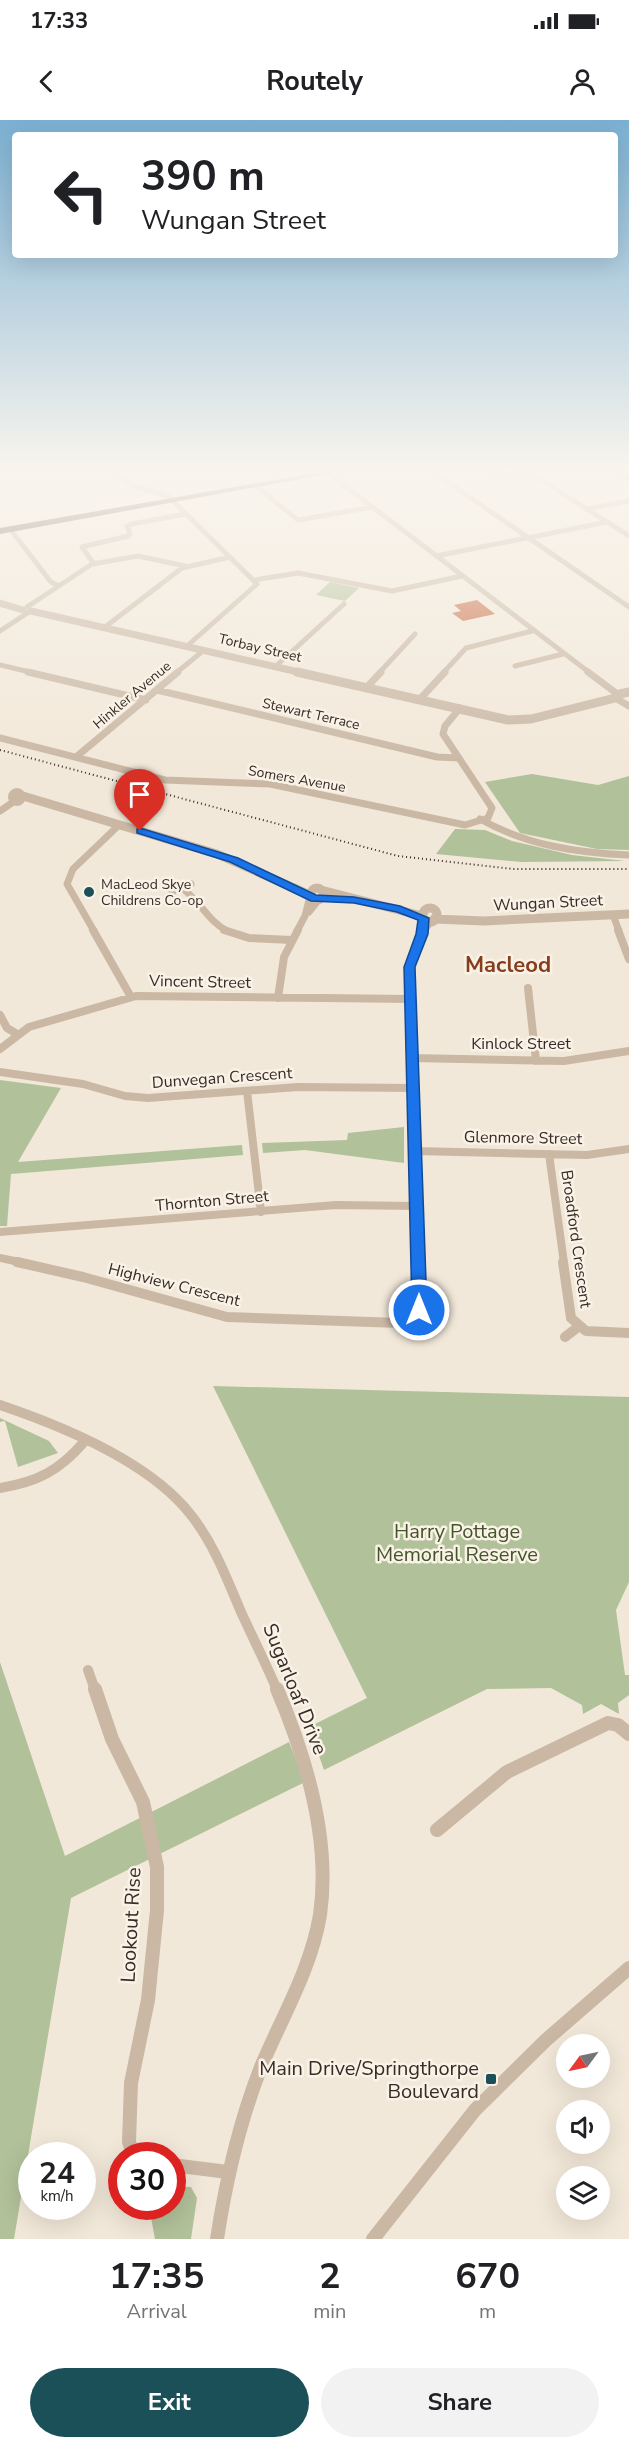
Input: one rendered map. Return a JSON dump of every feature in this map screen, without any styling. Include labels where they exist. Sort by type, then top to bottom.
[{"type":"street","points":[[42,571],[51,582],[59,586]]},
{"type":"street","points":[[0,631],[38,601],[83,571]]},
{"type":"street","points":[[105,627],[179,571]]},
{"type":"street","points":[[187,645],[255,588],[257,584],[244,571]]},
{"type":"street","points":[[455,571],[600,683],[619,695],[629,705]]},
{"type":"street","points":[[577,571],[629,607]]},
{"type":"street","points":[[254,580],[295,573],[392,591],[462,576]]},
{"type":"street","name":"Torbay Street","points":[[4,604],[514,719],[531,719],[619,695]]},
{"type":"street","points":[[276,666],[344,604]]},
{"type":"street","points":[[420,699],[466,648],[532,631]]},
{"type":"street","points":[[367,687],[415,634]]},
{"type":"street","name":"Hinkler Avenue","points":[[76,758],[204,650]]},
{"type":"street","points":[[515,666],[563,654]]},
{"type":"street","points":[[1,666],[146,700]]},
{"type":"street","name":"Stewart Terrace","points":[[157,690],[437,757],[459,758]]},
{"type":"street","points":[[464,709],[443,731],[492,808],[484,819]]},
{"type":"street","name":"Somers Avenue","points":[[0,738],[172,781],[245,781],[270,784],[465,825],[484,819],[507,832],[585,852],[629,855]]},
{"type":"street","name":"Wungan Street","points":[[0,791],[16,798],[40,802],[217,854],[287,885],[317,895],[354,900],[429,916],[468,920],[629,915]]},
{"type":"street","points":[[2,809],[16,798]]},
{"type":"street","points":[[119,825],[73,869],[67,884],[131,997]]},
{"type":"street","points":[[172,892],[191,884]]},
{"type":"street","points":[[183,889],[200,901],[212,921],[224,931],[245,937],[292,940]]},
{"type":"street","points":[[278,998],[281,965],[317,895]]},
{"type":"street","points":[[612,915],[629,959]]},
{"type":"street","points":[[426,1329],[414,1318],[420,1308],[410,963],[429,916]]},
{"type":"street","points":[[528,988],[536,1061]]},
{"type":"street","name":"Vincent Street","points":[[0,1049],[29,1027],[131,997],[411,999]]},
{"type":"street","points":[[0,1015],[7,1028],[17,1034]]},
{"type":"street","name":"Kinlock Street","points":[[412,1058],[571,1060],[629,1051]]},
{"type":"street","name":"Dunvegan Crescent","points":[[0,1072],[83,1084],[136,1098],[313,1087],[413,1088]]},
{"type":"street","points":[[247,1091],[261,1212]]},
{"type":"street","name":"Glenmore Street","points":[[416,1151],[587,1155],[629,1149]]},
{"type":"street","name":"Broadford Crescent","points":[[549,1154],[570,1312],[578,1327],[591,1332],[629,1333]]},
{"type":"street","name":"Thornton Street","points":[[3,1233],[347,1204],[417,1206]]},
{"type":"street","name":"Highview Crescent","points":[[0,1258],[83,1277],[227,1317],[400,1323],[414,1318]]},
{"type":"street","name":"Broadford Crescent","points":[[565,1337],[578,1327]]},
{"type":"street","name":"Sugarloaf Drive","points":[[0,1405],[84,1442],[141,1472],[181,1503],[208,1538],[296,1734],[315,1804],[321,1866],[317,1930],[299,1983],[251,2093],[228,2172],[217,2239]]},
{"type":"street","points":[[0,1488],[46,1479],[65,1465],[84,1442]]},
{"type":"street","name":"Lookout Rise","points":[[88,1670],[112,1739],[143,1803],[157,1867],[157,1910],[148,2000],[131,2083],[129,2142]]},
{"type":"street","points":[[438,1830],[494,1782],[523,1763],[608,1723],[618,1725],[628,1732]]},
{"type":"street","points":[[373,2239],[475,2110],[546,2040],[629,1968]]},
{"type":"street","points":[[186,2167],[228,2172]]},
{"type":"green space","points":[[330,582],[359,588],[345,601],[316,595]]},
{"type":"green space","points":[[532,774],[598,785],[629,776],[629,850],[597,849],[520,833],[485,782]]},
{"type":"green space","points":[[455,829],[485,830],[512,841],[572,855],[625,861],[522,862],[436,854]]},
{"type":"green space","points":[[0,1080],[61,1088],[18,1162],[242,1145],[243,1155],[11,1174],[7,1226],[0,1226]]},
{"type":"green space","points":[[404,1127],[404,1163],[305,1150],[263,1153],[262,1143],[347,1140],[348,1133]]},
{"type":"green space","name":"Harry Pottage Memorial Reserve","points":[[213,1386],[629,1397],[629,1582],[616,1610],[625,1675],[629,1675],[629,1695],[618,1703],[619,1714],[601,1704],[583,1714],[582,1705],[551,1688],[487,1689],[324,1770],[309,1727],[367,1698]]},
{"type":"green space","points":[[0,1418],[49,1441],[58,1453],[18,1467],[5,1421],[0,1422]]},
{"type":"green space","points":[[0,1662],[65,1856],[289,1742],[305,1782],[71,1898],[30,2142],[18,2142],[18,2215],[14,2239],[0,2239]]},
{"type":"green space","points":[[186,2187],[191,2187],[197,2198],[191,2239],[155,2239],[151,2220],[186,2220]]},
{"type":"building","points":[[477,600],[495,614],[463,621],[452,613],[461,611],[454,605]]},
{"type":"railway","points":[[0,750],[398,856],[513,869],[629,869]]},
{"type":"place","name":"MacLeod Skye Childrens Co-op","points":[[89,892]]},
{"type":"place","name":"Main Drive/Springthorpe Boulevard","points":[[491,2079]]},
{"type":"district","name":"Macleod","points":[[508,965]]},
{"type":"route","points":[[140,831],[234,860],[314,898],[354,900],[422,916],[422,934],[410,963],[419,1310]]}]
